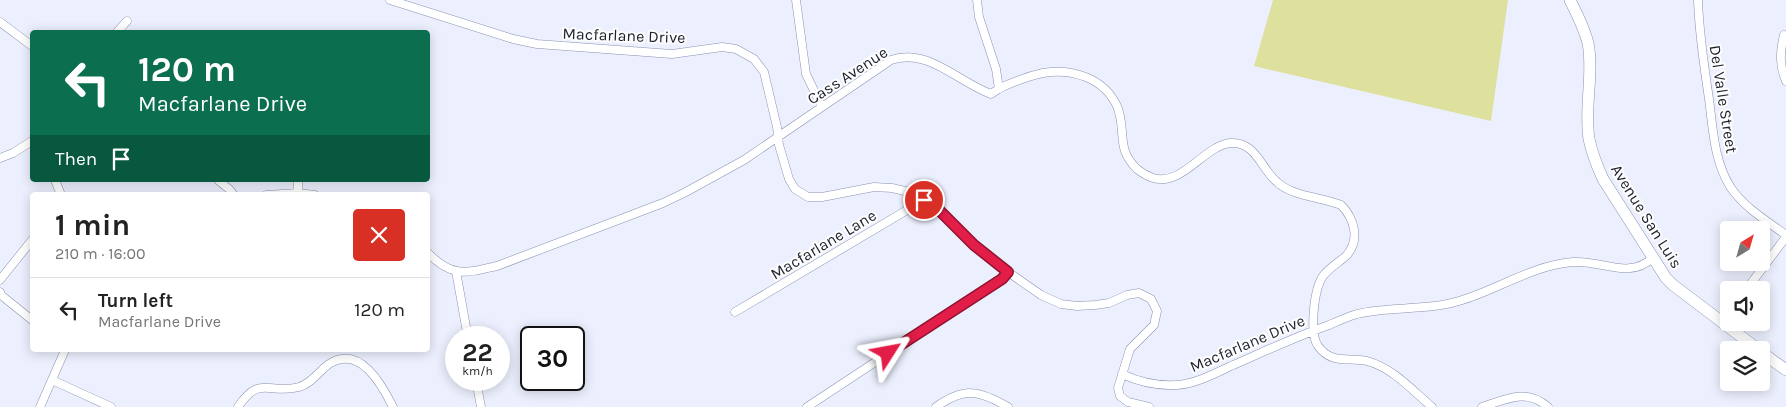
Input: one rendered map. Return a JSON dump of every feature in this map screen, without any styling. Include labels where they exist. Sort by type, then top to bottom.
[{"type":"street","name":"Macfarlane Drive","points":[[390,0],[513,39],[537,44],[672,54],[722,48],[736,49],[754,59],[764,72],[788,180],[795,189],[808,197],[822,197],[874,187],[892,188],[909,192],[940,211],[974,245],[1008,272],[1041,295],[1061,304],[1077,306],[1096,305],[1109,303],[1127,295],[1139,293],[1151,299],[1157,311],[1154,325],[1130,349],[1122,374],[1155,385],[1178,385],[1206,377],[1313,330],[1355,315],[1456,302],[1483,294],[1539,270],[1557,265],[1586,262],[1628,270],[1639,268],[1653,258]]},
{"type":"street","points":[[796,0],[806,74],[822,107]]},
{"type":"street","points":[[977,0],[979,17],[996,69],[998,89]]},
{"type":"street","name":"Avenue San Luis","points":[[1570,0],[1581,21],[1588,43],[1590,59],[1589,138],[1595,162],[1603,179],[1673,286],[1720,314]]},
{"type":"street","name":"Del Valle Street","points":[[1698,0],[1700,38],[1717,153],[1723,174],[1741,200],[1786,236]]},
{"type":"street","points":[[119,30],[126,21]]},
{"type":"street","points":[[0,22],[30,44]]},
{"type":"street","points":[[1784,35],[1780,57],[1786,81]]},
{"type":"street","name":"Cass Avenue","points":[[430,255],[440,266],[456,271],[471,272],[497,266],[663,203],[744,160],[891,60],[900,57],[924,59],[979,90],[990,94],[998,89],[1041,74],[1056,71],[1071,72],[1095,82],[1106,91],[1117,106],[1124,153],[1143,174],[1155,179],[1166,180],[1176,176],[1220,146],[1230,143],[1240,144],[1256,153],[1271,177],[1279,184],[1289,190],[1340,205],[1346,210],[1354,226],[1354,241],[1346,255],[1328,270],[1318,284],[1312,322],[1313,330]]},
{"type":"street","points":[[0,158],[30,146]]},
{"type":"street","points":[[220,182],[232,192]]},
{"type":"street","name":"Macfarlane Lane","points":[[735,312],[924,200]]},
{"type":"street","points":[[1753,281],[1786,236]]},
{"type":"street","points":[[0,280],[30,242]]},
{"type":"street","points":[[456,271],[466,326]]},
{"type":"street","points":[[807,407],[1002,279],[1008,272]]},
{"type":"street","points":[[0,292],[1,295],[30,318]]},
{"type":"street","points":[[1313,330],[1317,344],[1325,353],[1338,360],[1364,361],[1390,371],[1432,407]]},
{"type":"street","name":"Avenue San Luis","points":[[1739,331],[1750,341]]},
{"type":"street","points":[[40,407],[64,352]]},
{"type":"street","name":"Avenue San Luis","points":[[1770,358],[1786,370]]},
{"type":"street","points":[[238,407],[246,395],[253,390],[262,387],[299,387],[307,383],[330,364],[341,359],[354,360],[365,366],[375,375],[393,407]]},
{"type":"street","points":[[1122,374],[1118,388],[1120,396],[1128,402],[1149,407]]},
{"type":"street","points":[[52,380],[111,407]]},
{"type":"street","points":[[478,391],[481,407]]},
{"type":"street","points":[[936,407],[951,397],[976,392],[1008,407]]},
{"type":"street","points":[[1482,407],[1515,396],[1528,396],[1541,400],[1548,407]]},
{"type":"green space","points":[[1273,0],[1508,0],[1491,121],[1254,66]]},
{"type":"route","points":[[888,353],[1002,279],[1008,272],[974,245],[940,211],[924,200]]}]
